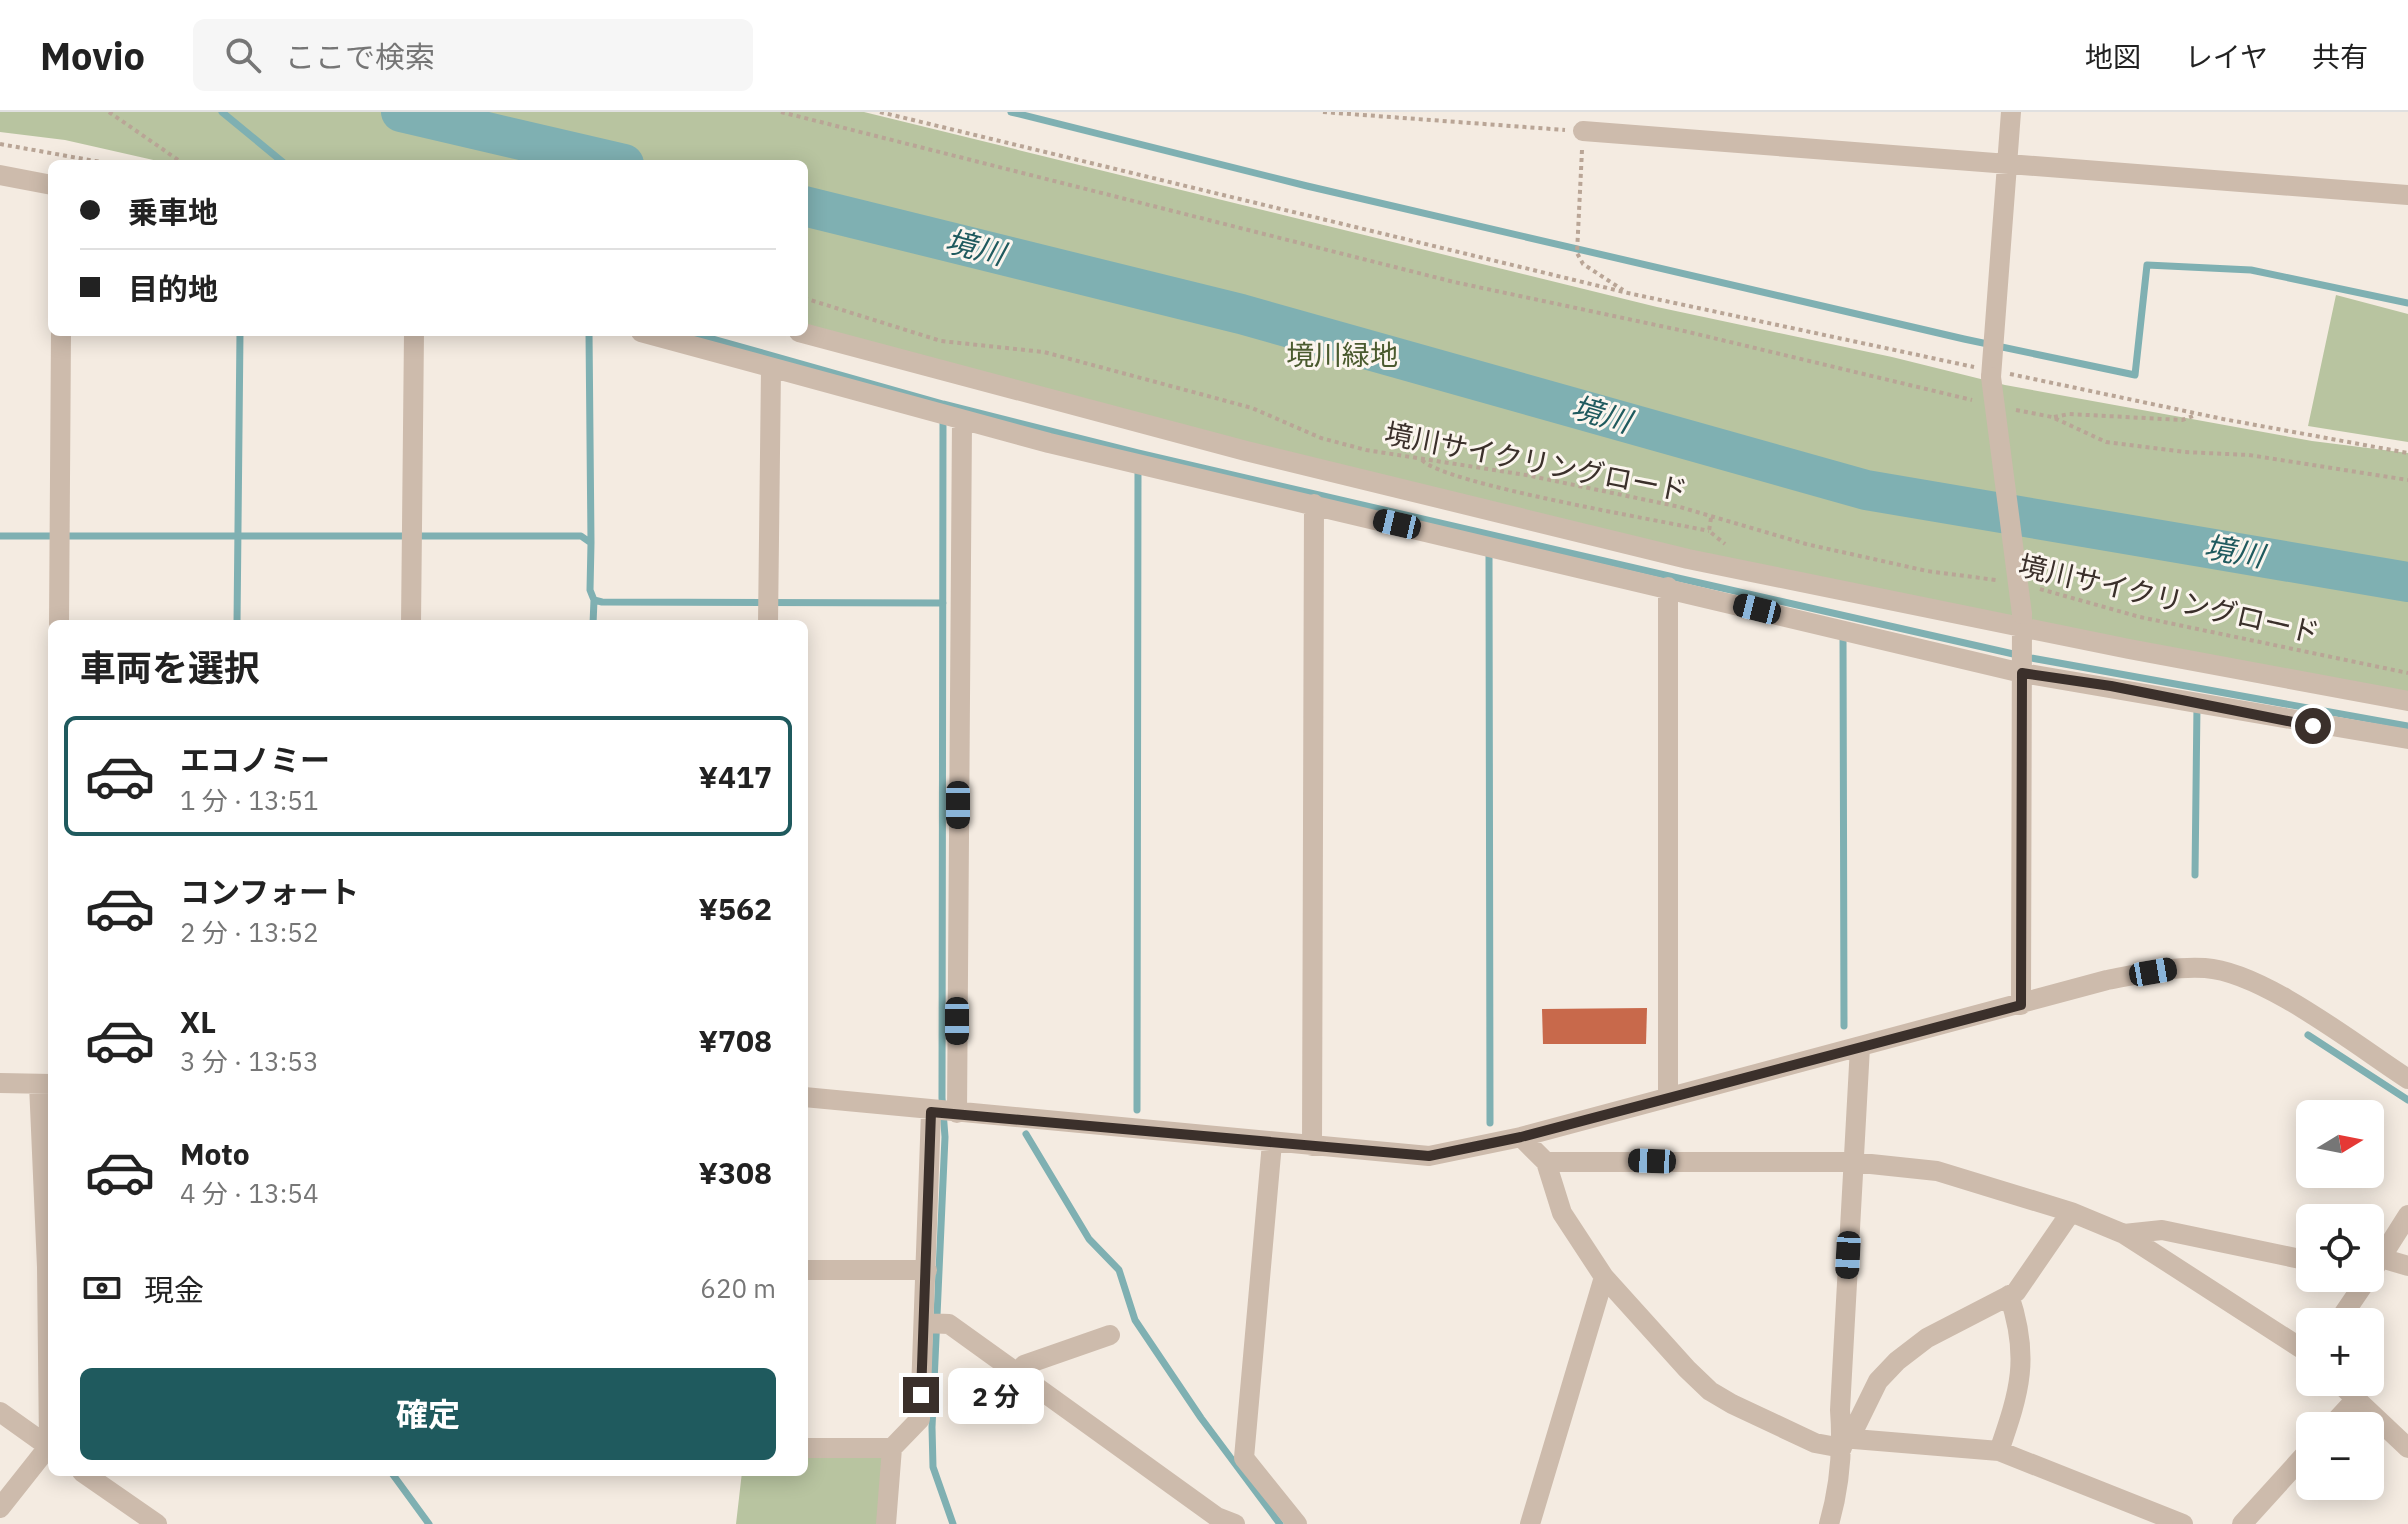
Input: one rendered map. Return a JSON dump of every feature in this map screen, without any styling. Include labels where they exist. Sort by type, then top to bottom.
[{"type":"street","points":[[2011,112],[1991,374],[2022,626],[2021,1005]]},
{"type":"street","points":[[1583,131],[2408,195]]},
{"type":"street","points":[[0,175],[48,184]]},
{"type":"street","points":[[808,334],[1231,448],[1688,559],[2129,649],[2408,701]]},
{"type":"street","points":[[59,620],[61,336]]},
{"type":"street","points":[[411,620],[414,336]]},
{"type":"street","points":[[655,336],[962,421],[2022,673],[2408,739]]},
{"type":"street","points":[[768,620],[771,368]]},
{"type":"street","points":[[957,1113],[962,421]]},
{"type":"street","points":[[1312,1146],[1314,504]]},
{"type":"street","points":[[1668,587],[1668,1096]]},
{"type":"street","points":[[808,1097],[931,1112],[1429,1156],[1521,1137],[2107,980],[2175,968],[2208,968],[2241,977],[2272,992],[2408,1079]]},
{"type":"street","points":[[1829,1524],[1837,1496],[1845,1441],[1840,1410],[1860,1047]]},
{"type":"street","points":[[0,1083],[46,1084],[48,1206]]},
{"type":"street","points":[[886,1524],[892,1448],[920,1419],[931,1112]]},
{"type":"street","points":[[1521,1137],[1546,1162],[1562,1213],[1604,1277],[1710,1391],[1815,1443],[1845,1441],[1999,1451],[2183,1524]]},
{"type":"street","points":[[1272,1143],[1244,1458],[1297,1524]]},
{"type":"street","points":[[1546,1162],[1852,1162],[1937,1171],[2071,1212],[2124,1234],[2296,1345]]},
{"type":"street","points":[[1845,1441],[1878,1381],[1897,1361],[1927,1338],[2009,1295],[2029,1275],[2071,1212]]},
{"type":"street","points":[[2384,1253],[2408,1215]]},
{"type":"street","points":[[2124,1234],[2162,1230],[2296,1258]]},
{"type":"street","points":[[2384,1269],[2408,1266]]},
{"type":"street","points":[[808,1270],[927,1270]]},
{"type":"street","points":[[1530,1524],[1604,1277]]},
{"type":"street","points":[[1999,1451],[2017,1399],[2022,1368],[2021,1336],[2009,1295]]},
{"type":"street","points":[[924,1323],[949,1324],[1217,1517],[1235,1524]]},
{"type":"street","points":[[1017,1373],[1024,1365],[1110,1335]]},
{"type":"street","points":[[2351,1396],[2408,1448]]},
{"type":"street","points":[[2344,1412],[2355,1400]]},
{"type":"street","points":[[0,1412],[48,1445]]},
{"type":"street","points":[[808,1448],[892,1448]]},
{"type":"street","points":[[0,1508],[48,1451]]},
{"type":"street","points":[[2242,1524],[2296,1464]]},
{"type":"street","points":[[88,1476],[157,1524]]},
{"type":"path","points":[[109,112],[178,160]]},
{"type":"path","points":[[781,112],[1454,282],[1684,331],[1978,401]]},
{"type":"path","points":[[880,112],[1628,293],[1991,374],[2408,453]]},
{"type":"path","points":[[1323,112],[1583,131],[1577,253],[1583,264],[1628,293]]},
{"type":"path","points":[[0,144],[90,160]]},
{"type":"path","name":"境川サイクリングロード","points":[[808,299],[941,341],[1044,352],[1252,408],[1321,438],[1422,460],[1464,463],[1680,507],[1806,544],[1927,571],[2011,583]]},
{"type":"path","points":[[2008,408],[2052,417],[2106,442],[2185,452],[2249,455],[2408,480]]},
{"type":"path","points":[[2052,417],[2069,414],[2182,420],[2199,414]]},
{"type":"path","points":[[1422,460],[1436,471],[1476,482],[1709,531]]},
{"type":"path","name":"境川サイクリングロード","points":[[2038,588],[2140,617],[2408,673]]},
{"type":"green space","name":"境川緑地","points":[[0,112],[864,112],[1657,307],[1892,357],[2005,385],[2312,441],[2408,453],[2408,709],[1316,475],[808,333],[808,160],[153,160],[65,140],[0,132]]},
{"type":"green space","points":[[2336,295],[2408,314],[2408,442],[2308,426]]},
{"type":"green space","points":[[808,1452],[883,1453],[881,1524],[736,1524],[742,1476],[808,1476]]},
{"type":"building","points":[[1647,1008],[1646,1044],[1543,1044],[1542,1009]]},
{"type":"waterway","points":[[222,112],[280,160]]},
{"type":"waterway","name":"境川","points":[[401,112],[607,160]]},
{"type":"waterway","points":[[1011,112],[1307,186],[1964,339],[2135,375],[2147,265],[2251,270],[2408,303]]},
{"type":"waterway","name":"境川","points":[[808,207],[1241,314],[1866,490],[2408,582]]},
{"type":"waterway","points":[[237,620],[240,336]]},
{"type":"waterway","points":[[589,336],[591,543]]},
{"type":"waterway","points":[[702,336],[943,404],[1138,453],[1669,576],[2031,658],[2408,726]]},
{"type":"waterway","points":[[943,418],[942,1098],[945,1137],[932,1427],[933,1467],[953,1524]]},
{"type":"waterway","points":[[1137,1110],[1138,468]]},
{"type":"waterway","points":[[0,536],[581,536],[591,543],[590,590],[594,600],[602,602],[943,603]]},
{"type":"waterway","points":[[1489,549],[1490,1123]]},
{"type":"waterway","points":[[593,620],[594,600]]},
{"type":"waterway","points":[[1843,632],[1844,1026]]},
{"type":"waterway","points":[[2195,875],[2197,705]]},
{"type":"waterway","points":[[2308,1035],[2408,1100]]},
{"type":"waterway","points":[[1026,1134],[1089,1239],[1119,1270],[1135,1320],[1201,1418],[1280,1524]]},
{"type":"waterway","points":[[394,1476],[429,1524]]},
{"type":"route","points":[[921,1395],[931,1112],[1429,1156],[1521,1137],[2021,1005],[2022,673],[2111,686],[2313,726]]}]
